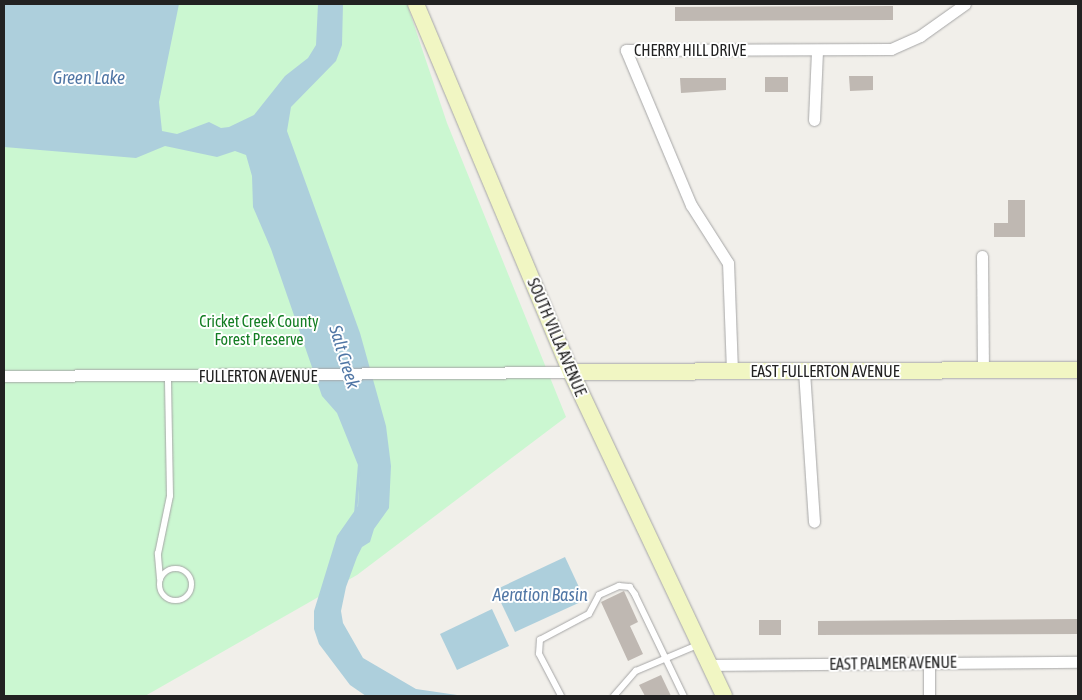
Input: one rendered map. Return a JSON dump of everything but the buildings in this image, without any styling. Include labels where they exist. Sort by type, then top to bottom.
[{"type":"main road","name":"SOUTH VILLA AVENUE","points":[[416,4],[571,372],[698,645],[724,696]]},
{"type":"main road","name":"EAST FULLERTON AVENUE","points":[[571,372],[1078,370]]},
{"type":"street","name":"CHERRY HILL DRIVE","points":[[732,371],[728,263],[691,205],[626,50],[891,48],[920,36],[964,4]]},
{"type":"street","points":[[814,120],[816,50]]},
{"type":"street","points":[[982,256],[983,370]]},
{"type":"street","points":[[804,371],[814,522]]},
{"type":"street","name":"FULLERTON AVENUE","points":[[4,376],[400,376],[571,372]]},
{"type":"street","name":"EAST PALMER AVENUE","points":[[708,665],[1078,662]]},
{"type":"street","points":[[929,663],[929,696]]},
{"type":"lane","points":[[160,579],[172,569],[183,570],[190,578],[189,593],[181,600],[170,600],[160,589],[157,562],[171,482],[168,376]]},
{"type":"lane","points":[[561,696],[539,654],[540,640],[589,614],[599,595],[619,586],[630,587],[635,594],[684,696]]},
{"type":"lane","points":[[614,696],[636,671],[698,645]]},
{"type":"green space","name":"Cricket Creek County Forest Preserve","points":[[4,4],[407,4],[447,123],[566,417],[357,575],[145,696],[4,696]]},
{"type":"water","name":"Green Lake","points":[[4,4],[179,4],[159,102],[162,131],[177,134],[209,122],[221,128],[229,127],[254,115],[285,76],[308,58],[316,45],[318,4],[343,4],[342,45],[336,61],[291,107],[287,131],[360,333],[386,426],[391,466],[389,508],[374,529],[370,542],[362,547],[357,557],[346,587],[341,611],[343,623],[363,658],[416,689],[464,696],[366,696],[350,685],[319,644],[314,629],[314,611],[337,536],[358,506],[360,470],[337,413],[322,396],[271,249],[253,207],[252,176],[246,155],[235,151],[217,157],[165,146],[136,158],[4,147]]},
{"type":"water","name":"Aeration Basin","points":[[565,557],[585,600],[515,632],[495,590]]},
{"type":"water","name":"Aeration Basin","points":[[492,609],[509,646],[457,670],[440,634]]},
{"type":"waterway","name":"Salt Creek","points":[[355,514],[359,463]]}]
